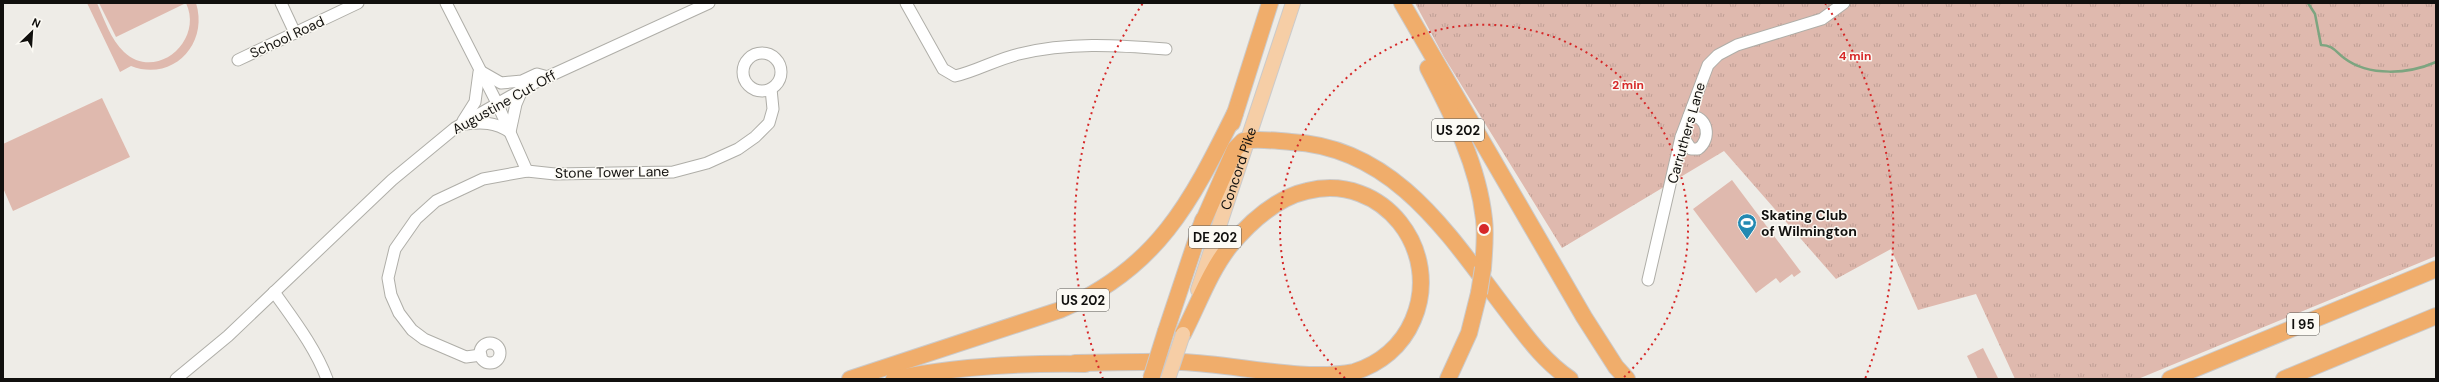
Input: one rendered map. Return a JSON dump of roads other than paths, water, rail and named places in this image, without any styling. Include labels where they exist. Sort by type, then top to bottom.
[{"type":"highway","name":"Concord Pike","points":[[1151,379],[1200,231],[1270,3]]},
{"type":"highway","name":"US 202","points":[[1395,3],[1457,125],[1476,178],[1484,221],[1483,268],[1479,293],[1469,334],[1448,379]]},
{"type":"highway","points":[[1402,3],[1584,317],[1616,367],[1627,379]]},
{"type":"highway","name":"US 202","points":[[850,379],[1055,312],[1077,303],[1111,283],[1146,254],[1178,218],[1204,176],[1235,113]]},
{"type":"highway","points":[[1200,231],[1235,149],[1243,141],[1308,143],[1334,148],[1360,160],[1394,180],[1431,215],[1533,347],[1570,379]]},
{"type":"highway","points":[[1075,364],[1184,362],[1262,373],[1321,376],[1353,372],[1373,364],[1389,354],[1411,325],[1420,301],[1421,290],[1421,269],[1416,250],[1399,221],[1389,211],[1367,198],[1350,191],[1328,188],[1296,194],[1268,210],[1229,248],[1183,334]]},
{"type":"highway","name":"I 95","points":[[2170,379],[2436,269]]},
{"type":"highway","points":[[2284,379],[2436,316]]},
{"type":"highway","points":[[894,379],[948,370],[1043,363],[1136,365],[1244,379]]},
{"type":"main road","name":"Concord Pike","points":[[1168,379],[1293,3]]},
{"type":"street","points":[[281,3],[295,33]]},
{"type":"street","name":"School Road","points":[[238,60],[358,3]]},
{"type":"street","points":[[446,3],[497,103],[527,171]]},
{"type":"street","name":"Augustine Cut Off","points":[[176,379],[228,336],[392,180],[425,151],[460,125],[497,103],[548,77],[709,3]]},
{"type":"street","points":[[906,3],[944,69],[955,76],[1017,54],[1038,50],[1102,44],[1166,48]]},
{"type":"street","name":"Carruthers Lane","points":[[1648,280],[1682,135],[1705,70],[1718,55],[1737,46],[1822,20],[1844,3]]},
{"type":"street","points":[[480,71],[501,83],[518,82],[537,74],[548,77]]},
{"type":"street","points":[[460,125],[468,116],[475,102],[480,71]]},
{"type":"street","points":[[510,132],[516,104],[522,90]]},
{"type":"street","name":"Stone Tower Lane","points":[[481,355],[466,357],[424,339],[412,330],[399,313],[391,295],[388,278],[395,249],[406,232],[436,201],[483,179],[527,171],[555,174],[674,172],[707,163],[738,149],[756,137],[769,123],[773,109],[770,90]]},
{"type":"street","points":[[1682,135],[1692,149],[1698,149],[1705,142],[1707,133],[1703,122],[1695,117],[1689,116]]},
{"type":"street","points":[[460,125],[487,122],[500,126],[510,132]]},
{"type":"street","points":[[274,292],[298,325],[322,366],[327,379]]},
{"type":"waterway","points":[[2308,3],[2315,14],[2321,45],[2329,46],[2354,64],[2377,71],[2389,72],[2414,69],[2436,62]]},
{"type":"place","name":"Skating Club of Wilmington","points":[[1747,240]]}]
